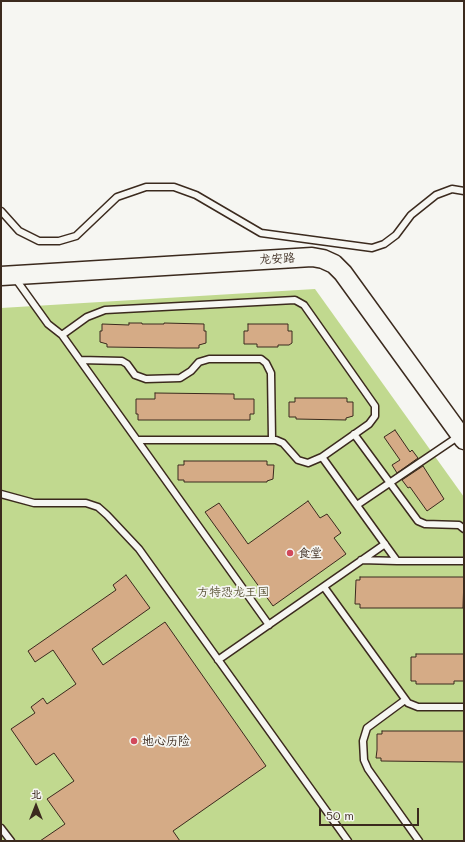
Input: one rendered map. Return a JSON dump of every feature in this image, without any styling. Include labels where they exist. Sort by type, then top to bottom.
[{"type":"main road","name":"龙安路","points":[[7,276],[312,257],[324,259],[334,264],[343,273],[462,437]]},
{"type":"lane","points":[[1,211],[19,230],[39,241],[59,241],[76,236],[116,197],[146,188],[174,188],[196,195],[261,233],[372,248],[384,244],[396,235],[411,215],[436,195],[452,190],[464,191]]},
{"type":"lane","points":[[7,276],[48,324],[62,335],[269,625]]},
{"type":"lane","points":[[62,335],[87,317],[105,310],[294,300],[304,305],[372,400],[376,411],[373,420],[313,462],[303,462],[294,457],[280,441],[272,439],[137,440]]},
{"type":"lane","points":[[80,360],[122,361],[140,378],[153,379],[180,378],[191,371],[199,362],[209,358],[261,359],[266,362],[271,373],[272,439]]},
{"type":"lane","points":[[354,434],[418,521],[425,524],[459,525],[464,529]]},
{"type":"lane","points":[[357,505],[390,482],[462,437]]},
{"type":"lane","points":[[322,457],[397,561]]},
{"type":"lane","points":[[1,494],[34,503],[51,504],[76,502],[98,507],[139,549],[348,841]]},
{"type":"lane","points":[[218,660],[385,544]]},
{"type":"lane","points":[[361,560],[464,561]]},
{"type":"lane","points":[[324,587],[405,700],[412,706],[418,707],[464,707]]},
{"type":"lane","points":[[405,700],[367,728],[364,741],[364,760],[368,769],[419,841]]},
{"type":"lane","points":[[1,828],[11,841]]},
{"type":"green space","name":"方特恐龙王国","points":[[315,289],[464,497],[464,841],[1,841],[1,308]]},
{"type":"building","points":[[129,323],[204,324],[204,331],[206,331],[206,343],[199,345],[199,348],[177,348],[107,347],[107,344],[100,342],[100,331],[102,331],[102,324],[129,325]]},
{"type":"building","points":[[248,324],[288,324],[288,331],[292,331],[292,343],[289,345],[278,345],[278,347],[257,347],[257,344],[244,344],[244,331],[248,331]]},
{"type":"building","points":[[155,393],[234,394],[234,399],[254,399],[254,414],[250,414],[250,420],[138,420],[138,414],[136,414],[136,399],[155,399]]},
{"type":"building","points":[[295,398],[347,398],[347,402],[353,402],[353,416],[346,418],[346,420],[296,419],[296,417],[289,417],[289,402],[295,402]]},
{"type":"building","points":[[395,430],[410,452],[412,450],[418,458],[397,473],[392,465],[400,460],[384,437]]},
{"type":"building","points":[[184,461],[267,461],[267,465],[274,465],[273,479],[267,482],[184,482],[184,480],[178,480],[178,465],[184,465]]},
{"type":"building","points":[[423,466],[444,499],[427,511],[410,487],[408,488],[402,480]]},
{"type":"building","name":"食堂","points":[[308,501],[320,518],[327,514],[341,533],[334,538],[346,554],[273,606],[205,512],[219,503],[248,544]]},
{"type":"building","name":"地心历险","points":[[126,575],[150,608],[92,649],[103,665],[165,622],[266,766],[173,831],[180,841],[40,841],[65,824],[47,799],[74,781],[54,753],[36,765],[11,729],[35,713],[31,707],[43,698],[47,704],[76,684],[53,650],[35,662],[28,651],[116,590],[113,585]]},
{"type":"building","points":[[360,577],[464,577],[463,608],[360,608],[360,604],[355,604],[356,580],[360,580]]},
{"type":"building","points":[[416,654],[464,654],[464,681],[454,681],[454,684],[416,684],[416,681],[411,681],[411,657],[416,657]]},
{"type":"building","points":[[382,731],[464,731],[464,762],[381,761],[381,758],[376,758],[377,734],[382,734]]},
{"type":"place","name":"食堂","points":[[290,553]]},
{"type":"place","name":"地心历险","points":[[134,741]]}]
